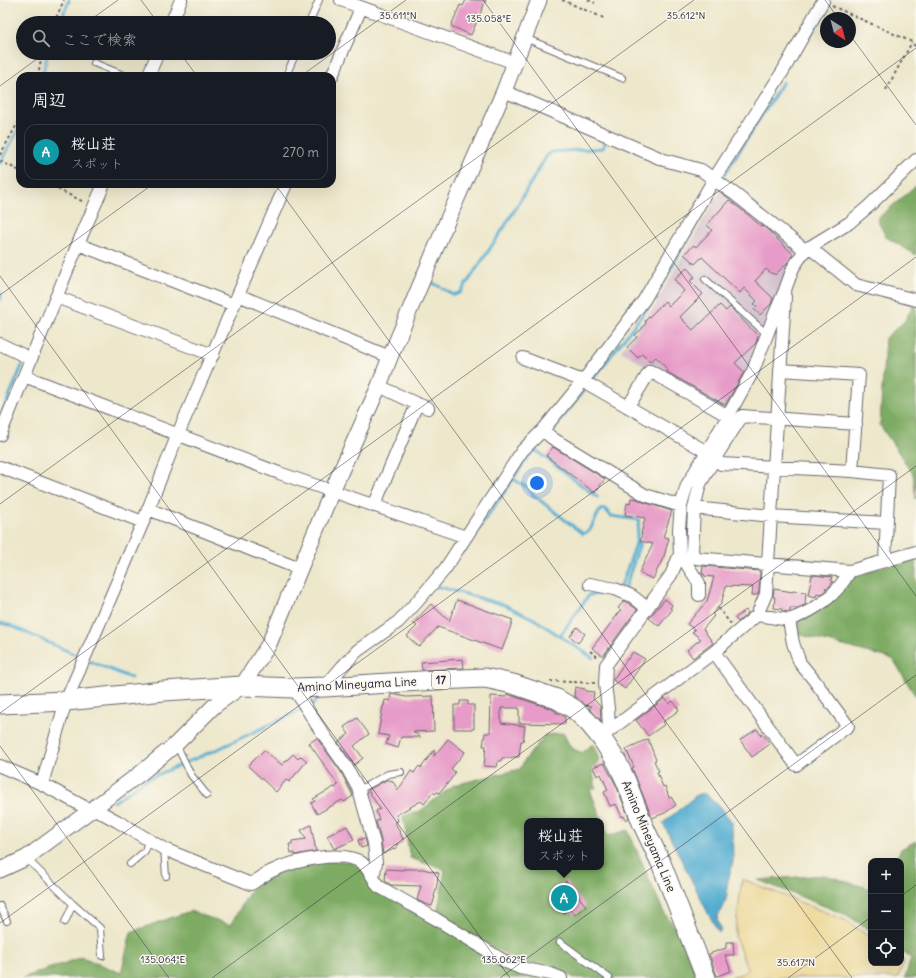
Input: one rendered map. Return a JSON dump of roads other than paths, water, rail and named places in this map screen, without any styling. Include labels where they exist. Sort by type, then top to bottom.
[{"type":"main road","name":"Amino Mineyama Line","points":[[0,704],[66,701],[164,691],[242,686],[294,688],[325,687],[485,678],[513,684],[557,699],[574,709],[605,735],[661,863],[706,978]]},
{"type":"street","points":[[174,16],[181,0]]},
{"type":"street","points":[[0,870],[26,858],[141,773],[176,744],[215,705],[242,686],[268,644],[332,491],[380,386],[390,357],[448,219],[504,91],[539,0]]},
{"type":"street","points":[[347,1],[361,8],[514,63]]},
{"type":"street","points":[[325,687],[357,651],[398,622],[445,569],[522,451],[543,430],[583,381],[644,300],[714,179],[783,71],[823,1]]},
{"type":"street","points":[[334,72],[361,8]]},
{"type":"street","points":[[150,72],[155,60]]},
{"type":"street","points":[[504,91],[664,160],[701,170],[856,285],[916,300]]},
{"type":"street","points":[[916,160],[869,206],[849,223],[807,249],[793,268],[766,334],[753,371],[728,416],[700,484],[694,508],[692,553],[696,558],[850,571],[916,552]]},
{"type":"street","points":[[0,435],[3,416],[24,376],[102,188]]},
{"type":"street","points":[[42,784],[66,701],[143,522],[178,434],[284,188]]},
{"type":"street","points":[[78,244],[390,357]]},
{"type":"street","points":[[605,735],[738,632],[757,615],[766,594],[785,290]]},
{"type":"street","points":[[56,297],[213,354]]},
{"type":"street","points":[[0,344],[31,359]]},
{"type":"street","points":[[523,358],[583,381],[711,455],[721,464],[889,475],[885,561]]},
{"type":"street","points":[[780,370],[859,375],[852,472]]},
{"type":"street","points":[[628,407],[650,371],[728,416]]},
{"type":"street","points":[[24,376],[279,473],[466,537]]},
{"type":"street","points":[[374,506],[422,406],[380,386]]},
{"type":"street","points":[[605,735],[608,708],[605,684],[606,665],[671,575],[680,554],[679,529],[681,506],[687,484],[742,416],[856,424]]},
{"type":"street","points":[[543,430],[552,438],[645,495],[681,506]]},
{"type":"street","points":[[0,467],[143,522]]},
{"type":"street","points":[[694,508],[772,516],[886,523]]},
{"type":"street","points":[[148,509],[300,569]]},
{"type":"street","points":[[680,554],[699,583],[699,595]]},
{"type":"street","points":[[757,615],[789,620],[805,614],[817,607],[833,594],[850,571]]},
{"type":"street","points":[[590,584],[615,589],[632,596],[647,608]]},
{"type":"street","points":[[714,652],[796,765],[848,726],[800,663],[793,643],[789,620]]},
{"type":"street","points":[[294,688],[317,725],[347,768],[359,790],[374,843],[376,863],[373,877]]},
{"type":"street","points":[[0,766],[42,784],[117,821],[164,849],[251,884],[272,871],[295,862],[327,857],[351,858],[362,863],[378,886],[442,922],[506,962],[520,968],[551,974],[561,978]]},
{"type":"lane","points":[[312,16],[319,0]]},
{"type":"lane","points":[[524,38],[622,78]]},
{"type":"lane","points":[[288,71],[293,60]]},
{"type":"lane","points":[[94,63],[116,72]]},
{"type":"lane","points":[[705,279],[766,334]]},
{"type":"lane","points":[[176,744],[191,775],[207,795]]},
{"type":"lane","points":[[359,790],[388,774],[401,772]]},
{"type":"lane","points":[[130,864],[144,851],[148,840]]},
{"type":"lane","points":[[164,849],[166,876]]},
{"type":"lane","points":[[26,858],[72,904],[100,928],[102,956]]},
{"type":"lane","points":[[65,922],[72,904]]},
{"type":"lane","points":[[0,906],[7,921]]},
{"type":"lane","points":[[560,942],[609,978]]},
{"type":"water","points":[[698,794],[706,794],[718,805],[732,822],[733,862],[727,885],[727,895],[724,906],[718,914],[717,920],[721,928],[719,933],[663,823]]},
{"type":"waterway","points":[[63,16],[69,0]]},
{"type":"waterway","points":[[809,37],[824,11]]},
{"type":"waterway","points":[[43,72],[46,60]]},
{"type":"waterway","points":[[721,180],[783,82]]},
{"type":"waterway","points":[[0,163],[16,134]]},
{"type":"waterway","points":[[426,279],[454,295],[461,292],[505,226],[546,157],[551,152],[603,148],[606,140]]},
{"type":"waterway","points":[[590,383],[652,302],[718,185]]},
{"type":"waterway","points":[[0,292],[0,300]]},
{"type":"waterway","points":[[0,418],[22,366]]},
{"type":"waterway","points":[[551,433],[586,387]]},
{"type":"waterway","points":[[463,552],[533,450],[547,437]]},
{"type":"waterway","points":[[534,449],[597,497]]},
{"type":"waterway","points":[[513,479],[528,488],[532,494],[583,534],[590,530],[600,510],[605,509],[611,516],[639,520],[636,544],[621,586]]},
{"type":"waterway","points":[[625,588],[640,543]]},
{"type":"waterway","points":[[436,586],[505,605],[534,619],[593,658]]},
{"type":"waterway","points":[[560,636],[589,595],[609,593]]},
{"type":"waterway","points":[[0,623],[9,625],[81,657]]},
{"type":"waterway","points":[[87,660],[131,678]]},
{"type":"waterway","points":[[308,706],[312,705],[319,697]]},
{"type":"waterway","points":[[114,802],[145,780],[218,749],[303,709]]},
{"type":"waterway","points":[[0,879],[17,873],[30,864]]},
{"type":"place","name":"桜山荘","points":[[564,898]]}]
